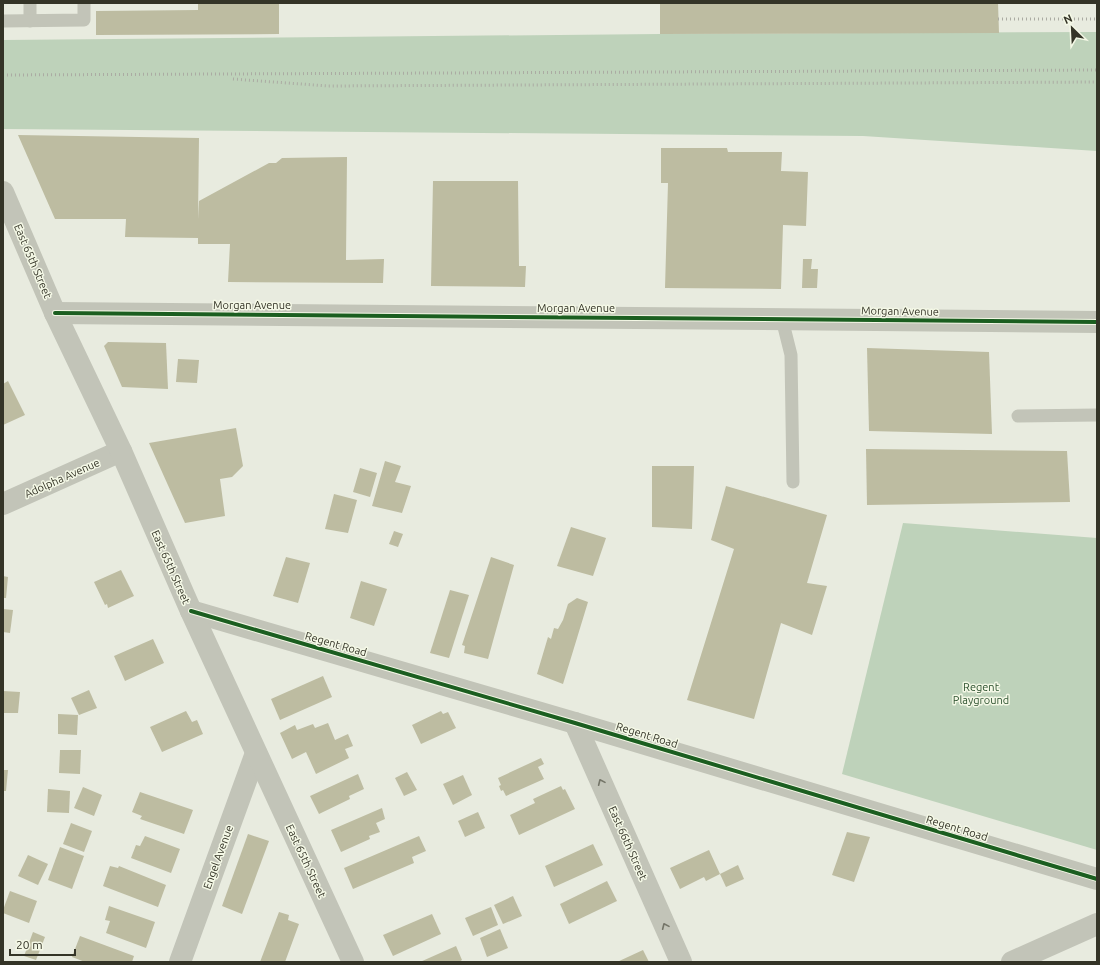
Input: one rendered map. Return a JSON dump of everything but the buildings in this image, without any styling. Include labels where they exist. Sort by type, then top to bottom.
[{"type":"street","name":"East 65th Street","points":[[3,192],[55,313],[121,451],[191,611],[353,962]]},
{"type":"street","name":"Morgan Avenue","points":[[55,313],[1097,322]]},
{"type":"street","name":"Adolpha Avenue","points":[[3,504],[121,451]]},
{"type":"street","name":"Regent Road","points":[[191,611],[574,723],[1097,879]]},
{"type":"street","name":"East 66th Street","points":[[574,723],[681,962]]},
{"type":"street","name":"Engel Avenue","points":[[180,962],[256,753]]},
{"type":"street","points":[[1012,962],[1097,924]]},
{"type":"lane","points":[[30,3],[30,21]]},
{"type":"lane","points":[[3,21],[84,20],[84,3]]},
{"type":"lane","points":[[782,319],[791,355],[793,482]]},
{"type":"lane","points":[[1018,416],[1097,415]]},
{"type":"green space","points":[[1097,32],[1097,151],[863,136],[3,129],[3,40]]},
{"type":"green space","name":"Regent Playground","points":[[903,523],[1097,538],[1097,850],[842,774]]},
{"type":"railway","points":[[998,19],[1097,19]]},
{"type":"railway","points":[[3,75],[1097,70]]},
{"type":"railway","points":[[233,79],[328,86],[1097,82]]},
{"type":"cycle path","points":[[55,313],[1097,322]]},
{"type":"cycle path","points":[[191,611],[575,723],[1097,879]]}]
